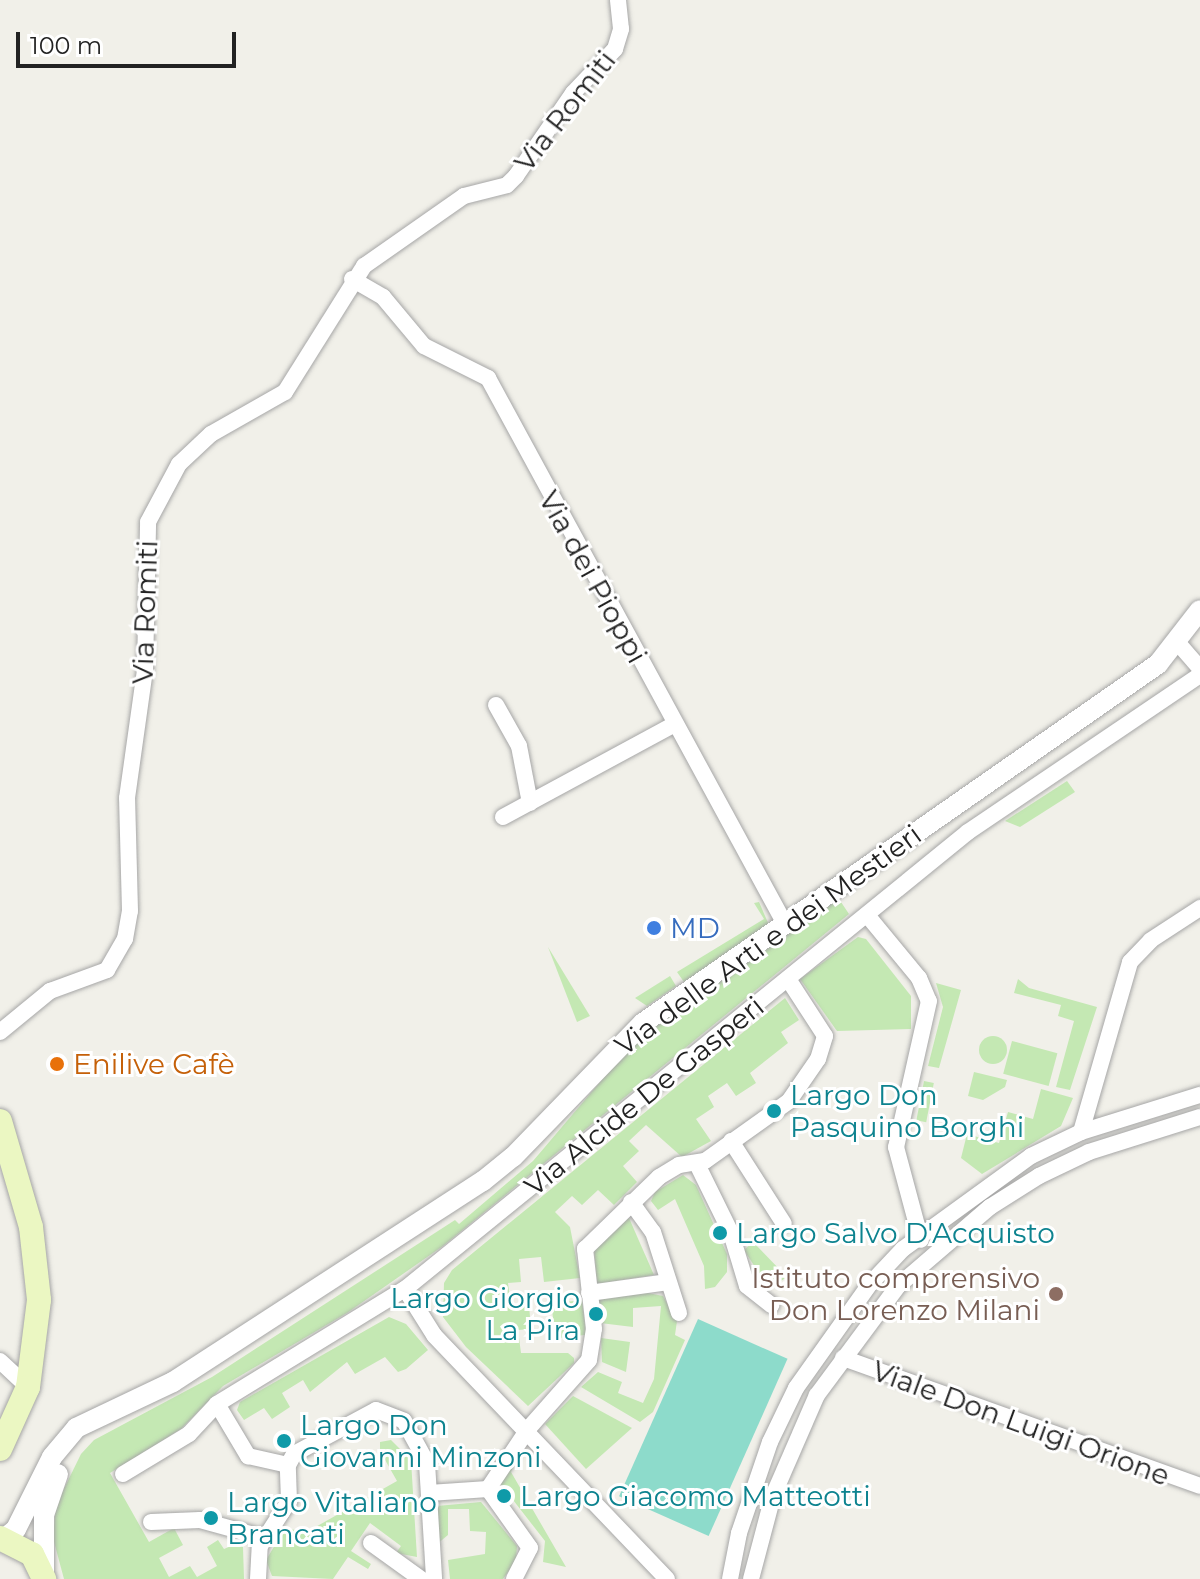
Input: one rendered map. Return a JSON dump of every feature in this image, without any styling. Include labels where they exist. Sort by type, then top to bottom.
[{"type":"main road","points":[[0,1121],[36,1258],[39,1334],[28,1387],[0,1449]]},
{"type":"main road","points":[[2,1538],[32,1554],[44,1579]]},
{"type":"street","name":"Via Romiti","points":[[0,1032],[50,991],[107,970],[125,939],[130,911],[127,798],[145,670],[148,522],[179,464],[211,434],[285,392],[352,279],[464,196],[507,185],[516,176],[573,93],[615,49],[621,29],[618,0]]},
{"type":"street","name":"Via dei Pioppi","points":[[352,279],[383,297],[424,346],[488,378],[785,924]]},
{"type":"street","name":"Via delle Arti e dei Mestieri","points":[[135,1401],[173,1382],[483,1181],[513,1157],[635,1030],[1125,688],[1178,643],[1200,610]]},
{"type":"street","points":[[1178,643],[1200,668]]},
{"type":"street","name":"Via Alcide De Gasperi","points":[[123,1474],[189,1434],[217,1404],[405,1289],[968,832],[1200,675]]},
{"type":"street","points":[[496,705],[519,746],[530,803]]},
{"type":"street","points":[[503,817],[675,724]]},
{"type":"street","points":[[1081,1132],[1130,962],[1151,940],[1200,908]]},
{"type":"street","points":[[867,915],[919,978],[929,1001],[896,1147],[920,1244]]},
{"type":"street","points":[[488,1489],[528,1429],[589,1360],[594,1329],[585,1249],[631,1202],[679,1165],[697,1164],[789,1101],[824,1047],[825,1036],[788,979]]},
{"type":"street","points":[[730,1579],[766,1455],[796,1388],[870,1284],[1031,1156],[1081,1132],[1200,1095]]},
{"type":"street","points":[[751,1579],[791,1451],[817,1395],[920,1244],[1039,1176],[1089,1152],[1200,1117]]},
{"type":"street","points":[[731,1141],[784,1224]]},
{"type":"street","points":[[697,1164],[731,1233],[747,1286],[771,1305]]},
{"type":"street","points":[[631,1202],[653,1232],[679,1313]]},
{"type":"street","points":[[589,1293],[668,1282]]},
{"type":"street","points":[[405,1289],[434,1335],[528,1429],[667,1579]]},
{"type":"street","name":"Viale Don Luigi Orione","points":[[843,1358],[1200,1486]]},
{"type":"street","points":[[0,1361],[28,1387]]},
{"type":"street","points":[[2,1538],[16,1529],[63,1439],[107,1410],[135,1401]]},
{"type":"street","points":[[44,1579],[44,1515],[55,1478],[76,1445],[135,1401]]},
{"type":"street","points":[[217,1404],[248,1456],[288,1465]]},
{"type":"street","points":[[258,1579],[265,1538],[289,1501],[288,1465],[294,1454],[355,1420],[385,1410],[404,1421],[421,1448],[429,1493],[434,1579]]},
{"type":"street","points":[[429,1493],[488,1489]]},
{"type":"street","points":[[488,1489],[530,1548],[518,1578]]},
{"type":"street","points":[[151,1522],[170,1517],[200,1520],[265,1538]]},
{"type":"street","points":[[371,1543],[421,1579]]},
{"type":"green space","points":[[1067,781],[1075,792],[1020,827],[1005,821]]},
{"type":"green space","points":[[839,899],[849,914],[443,1246],[347,1313],[223,1386],[181,1429],[110,1473],[149,1542],[174,1528],[183,1545],[159,1558],[169,1577],[190,1566],[197,1577],[217,1566],[207,1547],[218,1540],[224,1549],[238,1543],[243,1547],[244,1579],[64,1579],[53,1538],[56,1505],[81,1454],[94,1440],[212,1377],[455,1220],[459,1224],[533,1161],[634,1042]]},
{"type":"green space","points":[[759,902],[769,925],[684,982],[677,972],[764,919],[754,903]]},
{"type":"green space","points":[[858,937],[866,939],[911,996],[911,1029],[837,1031],[800,979]]},
{"type":"green space","points":[[548,947],[590,1016],[577,1022]]},
{"type":"green space","points":[[670,976],[676,986],[647,1006],[635,998]]},
{"type":"green space","points":[[1018,979],[1029,988],[1097,1007],[1070,1090],[1056,1087],[1074,1021],[1058,1016],[1061,1005],[1014,993]]},
{"type":"green space","points":[[936,983],[961,990],[939,1068],[928,1066],[943,1007]]},
{"type":"green space","points":[[785,998],[799,1020],[781,1032],[788,1043],[750,1073],[756,1083],[736,1096],[727,1083],[708,1096],[714,1107],[696,1119],[711,1141],[682,1157],[646,1125],[629,1141],[639,1151],[623,1166],[637,1182],[614,1205],[598,1190],[582,1205],[572,1196],[555,1212],[570,1227],[580,1278],[544,1282],[541,1257],[519,1259],[521,1282],[508,1283],[511,1306],[529,1305],[531,1329],[518,1330],[521,1353],[568,1353],[574,1358],[574,1363],[528,1406],[466,1347],[443,1317],[444,1283],[452,1270]]},
{"type":"green space","points":[[993,1036],[1003,1040],[1007,1050],[1003,1060],[993,1064],[983,1060],[979,1050],[983,1040]]},
{"type":"green space","points":[[1012,1041],[1057,1053],[1049,1086],[1003,1074]]},
{"type":"green space","points":[[974,1072],[1007,1080],[1005,1087],[983,1100],[968,1096]]},
{"type":"green space","points":[[924,1081],[934,1083],[926,1122],[916,1120]]},
{"type":"green space","points":[[1041,1089],[1073,1098],[1061,1126],[982,1174],[961,1158],[967,1134],[999,1143],[1008,1112],[1033,1119]]},
{"type":"green space","points":[[683,1175],[696,1185],[727,1254],[727,1272],[715,1287],[705,1289],[704,1266],[675,1199],[658,1210],[651,1201],[655,1192]]},
{"type":"green space","points":[[629,1218],[654,1275],[597,1284],[594,1249]]},
{"type":"green space","points":[[753,1242],[787,1277],[769,1289],[744,1250]]},
{"type":"green space","points":[[643,1292],[663,1296],[677,1321],[675,1335],[685,1340],[653,1412],[640,1422],[581,1387],[598,1372],[622,1382],[618,1393],[643,1403],[654,1379],[661,1306],[633,1308],[633,1327],[600,1323],[597,1305],[599,1299]]},
{"type":"green space","points":[[582,1300],[586,1335],[555,1339],[551,1304]]},
{"type":"green space","points":[[389,1317],[406,1324],[428,1350],[406,1369],[398,1372],[385,1357],[355,1374],[347,1362],[310,1392],[303,1380],[282,1393],[290,1407],[272,1419],[264,1408],[244,1420],[237,1410],[240,1402]]},
{"type":"green space","points":[[601,1338],[630,1342],[626,1372],[602,1362]]},
{"type":"green space","points":[[573,1396],[632,1428],[586,1469],[545,1424]]},
{"type":"green space","points":[[391,1440],[411,1460],[417,1557],[396,1553],[401,1546],[370,1523],[351,1551],[371,1564],[368,1569],[348,1557],[333,1579],[272,1576],[266,1560],[284,1530],[312,1529],[397,1481],[380,1451],[380,1442]]},
{"type":"green space","points":[[518,1456],[511,1472],[566,1567],[543,1562],[545,1541],[499,1482]]},
{"type":"green space","points":[[481,1502],[517,1546],[516,1561],[503,1579],[450,1579],[448,1560],[485,1554],[486,1532],[470,1531],[469,1509],[448,1509],[448,1535],[437,1544],[437,1506]]},
{"type":"shaded area","points":[[698,1319],[788,1359],[709,1536],[619,1496]]},
{"type":"place","name":"MD","points":[[654,928]]},
{"type":"place","name":"Enilive Cafè","points":[[57,1064]]},
{"type":"place","name":"Largo Don Pasquino Borghi","points":[[774,1111]]},
{"type":"place","name":"Largo Salvo D'Acquisto","points":[[720,1233]]},
{"type":"place","name":"Istituto comprensivo Don Lorenzo Milani","points":[[1056,1294]]},
{"type":"place","name":"Largo Giorgio La Pira","points":[[596,1314]]},
{"type":"place","name":"Largo Don Giovanni Minzoni","points":[[284,1441]]},
{"type":"place","name":"Largo Giacomo Matteotti","points":[[504,1496]]},
{"type":"place","name":"Largo Vitaliano Brancati","points":[[211,1518]]}]
